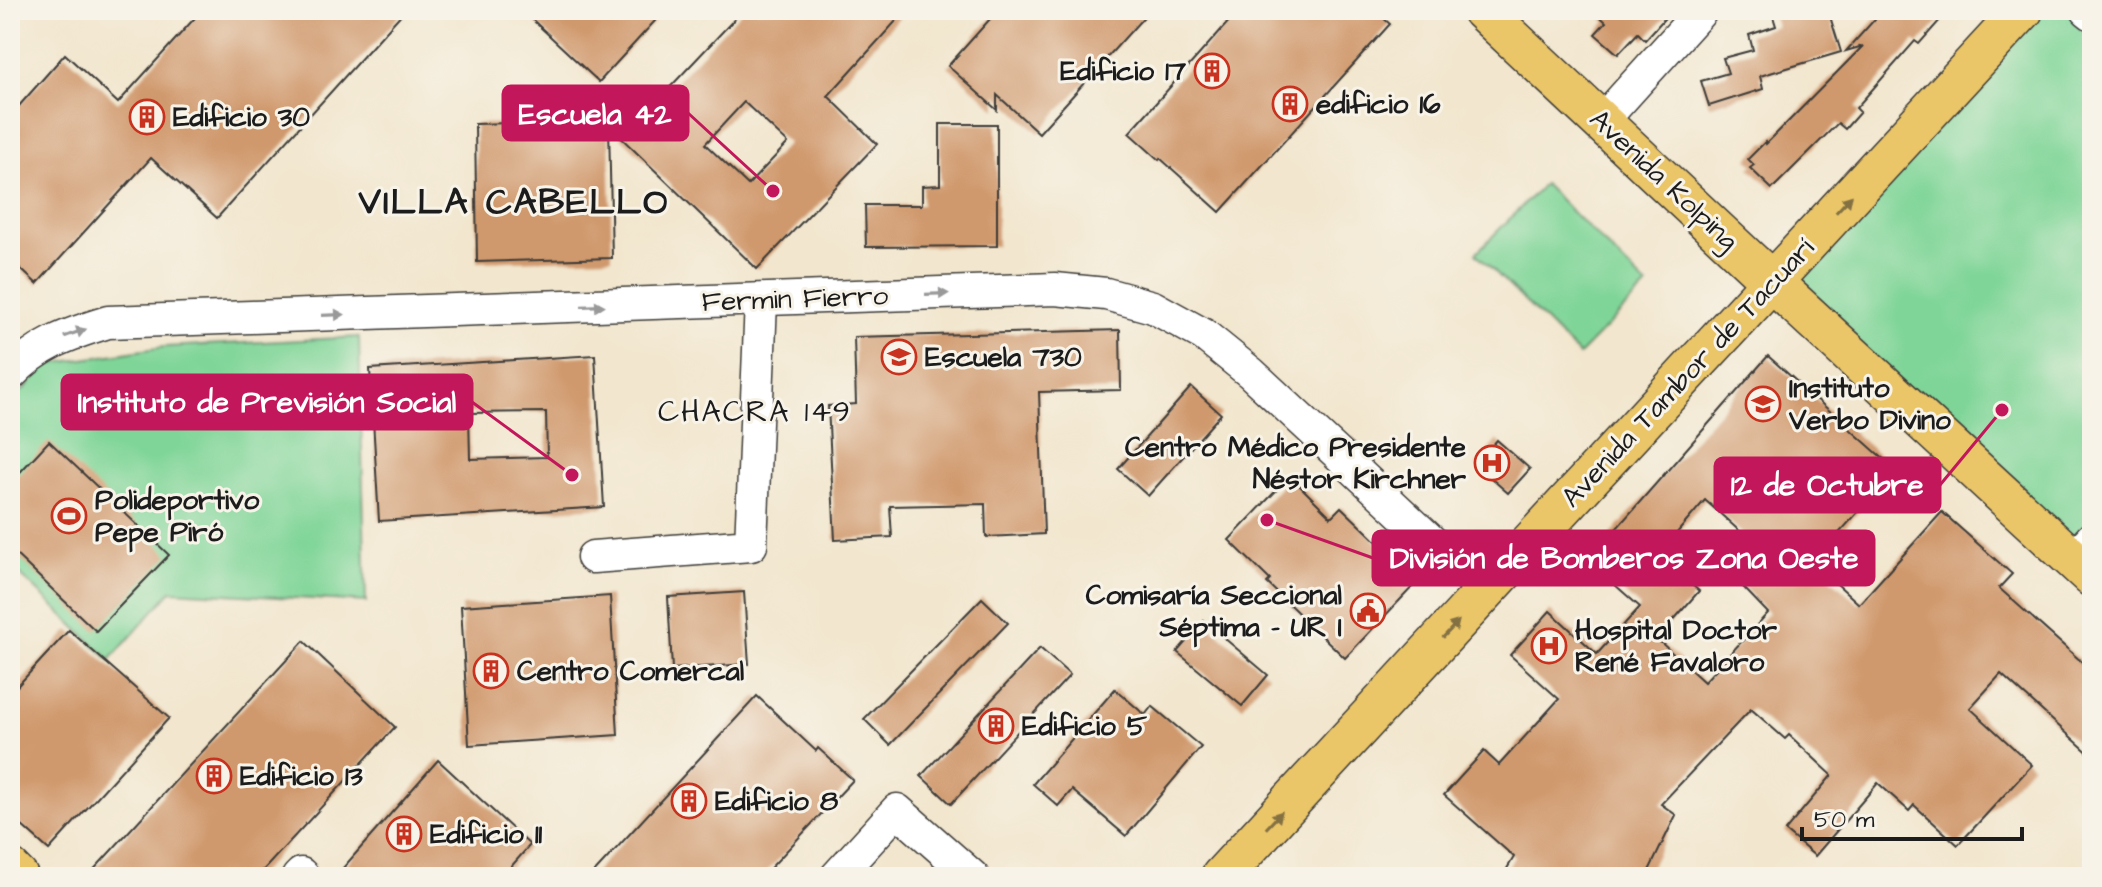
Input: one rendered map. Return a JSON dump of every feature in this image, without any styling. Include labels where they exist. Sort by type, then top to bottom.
[{"type":"main road","name":"Avenida Kolping","points":[[1482,10],[1772,282],[2086,558]]},
{"type":"main road","name":"Avenida Tambor de Tacuarí","points":[[1221,877],[2023,10]]},
{"type":"main road","points":[[10,869],[18,877]]},
{"type":"street","points":[[1602,121],[1702,10]]},
{"type":"street","points":[[2087,10],[2092,14]]},
{"type":"street","name":"Fermin Fierro","points":[[10,375],[24,360],[64,336],[108,322],[1055,289],[1106,294],[1153,307],[1204,335],[1251,373],[1486,592]]},
{"type":"street","points":[[593,557],[751,545],[761,301]]},
{"type":"street","points":[[836,877],[897,810],[973,877]]},
{"type":"street","points":[[298,877],[301,874],[304,877]]},
{"type":"green space","points":[[2023,10],[2087,10],[2092,14],[2092,538],[2073,559],[1772,282]]},
{"type":"green space","points":[[1544,184],[1647,286],[1579,355],[1476,253]]},
{"type":"green space","points":[[359,337],[366,602],[171,591],[110,660],[10,565],[10,403],[49,364],[164,347]]},
{"type":"building","points":[[202,10],[405,10],[217,218],[151,158],[37,284],[10,259],[10,116],[65,54],[118,103]]},
{"type":"building","points":[[522,10],[665,10],[599,82]]},
{"type":"building","points":[[743,10],[906,10],[828,96],[877,144],[757,269],[609,126],[612,258],[477,262],[475,124],[640,119]],"holes":[[[744,102],[788,143],[748,185],[705,144]]]},
{"type":"building","points":[[998,10],[1150,10],[1039,133],[997,95],[997,110],[948,66]]},
{"type":"building","points":[[1239,10],[1374,10],[1390,24],[1220,212],[1129,133]]},
{"type":"building","points":[[1593,10],[1672,10],[1645,40],[1638,33],[1618,54],[1595,34],[1606,22]]},
{"type":"building","points":[[1771,10],[1828,10],[1841,52],[1760,76],[1763,89],[1709,106],[1701,81],[1728,73],[1723,58],[1753,50],[1749,35],[1776,26]]},
{"type":"building","points":[[1883,10],[1949,10],[1919,44],[1915,41],[1856,108],[1860,112],[1845,129],[1838,123],[1772,189],[1750,168],[1754,165],[1748,159],[1863,46],[1846,51]]},
{"type":"building","points":[[940,124],[997,124],[997,246],[866,247],[865,205],[922,205],[922,186],[940,185]]},
{"type":"building","points":[[1120,330],[1121,390],[1039,392],[1044,534],[986,537],[985,504],[890,506],[892,537],[835,540],[828,406],[856,404],[854,337]]},
{"type":"building","points":[[595,355],[604,507],[379,521],[370,369]],"holes":[[[546,412],[547,457],[470,459],[469,413]]]},
{"type":"building","points":[[1768,356],[1896,470],[1813,562],[1859,604],[1942,512],[2012,574],[1999,588],[2092,671],[2092,756],[2001,674],[1970,708],[2032,765],[1958,845],[1914,805],[1909,811],[1878,783],[1815,856],[1785,831],[1832,775],[1789,735],[1785,739],[1751,709],[1661,804],[1676,815],[1646,877],[1502,877],[1514,857],[1444,795],[1484,751],[1499,765],[1559,699],[1510,655],[1550,611],[1597,654],[1640,607],[1588,561]],"holes":[[[1705,500],[1745,536],[1720,563],[1768,613],[1704,682],[1657,639],[1699,591],[1658,555]]]},
{"type":"building","points":[[1191,387],[1221,414],[1148,496],[1118,469]]},
{"type":"building","points":[[1497,440],[1530,469],[1508,493],[1476,465]]},
{"type":"building","name":"Polideportivo Pepe Piró","points":[[49,441],[169,555],[96,631],[10,549],[10,483]]},
{"type":"building","points":[[1290,476],[1331,517],[1341,507],[1418,581],[1345,658],[1267,583],[1270,580],[1229,540]]},
{"type":"building","points":[[744,592],[749,664],[672,669],[668,597]]},
{"type":"building","name":"Centro Comercal","points":[[610,596],[618,735],[469,745],[461,606]]},
{"type":"building","points":[[982,598],[1008,623],[890,745],[864,719]]},
{"type":"building","points":[[1204,621],[1268,675],[1242,706],[1177,652]]},
{"type":"building","points":[[69,630],[169,718],[49,850],[10,815],[10,694]]},
{"type":"building","points":[[304,641],[395,727],[257,877],[87,877]]},
{"type":"building","name":"Edificio 5","points":[[1040,648],[1070,675],[951,804],[921,776]]},
{"type":"building","points":[[1115,689],[1145,715],[1152,706],[1201,747],[1126,836],[1072,790],[1058,806],[1033,784]]},
{"type":"building","points":[[757,696],[816,751],[818,748],[853,780],[762,877],[590,877]]},
{"type":"building","points":[[438,760],[530,845],[502,877],[335,877]]},
{"type":"place","name":"Edificio 17","points":[[1212,71]]},
{"type":"place","name":"edificio 16","points":[[1290,104]]},
{"type":"place","name":"Edificio 30","points":[[147,117]]},
{"type":"place","name":"Escuela 42","points":[[773,191]]},
{"type":"place","name":"Escuela 730","points":[[899,357]]},
{"type":"place","name":"Instituto Verbo Divino","points":[[1763,404]]},
{"type":"place","name":"12 de Octubre","points":[[2002,410]]},
{"type":"place","name":"Centro Médico Presidente Néstor Kirchner","points":[[1492,463]]},
{"type":"place","name":"Instituto de Previsión Social","points":[[572,475]]},
{"type":"place","name":"Polideportivo Pepe Piró","points":[[69,516]]},
{"type":"place","name":"División de Bomberos Zona Oeste","points":[[1267,520]]},
{"type":"place","name":"Comisaría Seccional Séptima - UR I","points":[[1368,611]]},
{"type":"place","name":"Hospital Doctor René Favaloro","points":[[1549,646]]},
{"type":"place","name":"Centro Comercal","points":[[491,671]]},
{"type":"place","name":"Edificio 5","points":[[996,726]]},
{"type":"place","name":"Edificio 13","points":[[214,776]]},
{"type":"place","name":"Edificio 8","points":[[689,801]]},
{"type":"place","name":"Edificio 11","points":[[404,834]]},
{"type":"district","name":"VILLA CABELLO","points":[[514,202]]},
{"type":"district","name":"CHACRA 149","points":[[755,412]]}]
